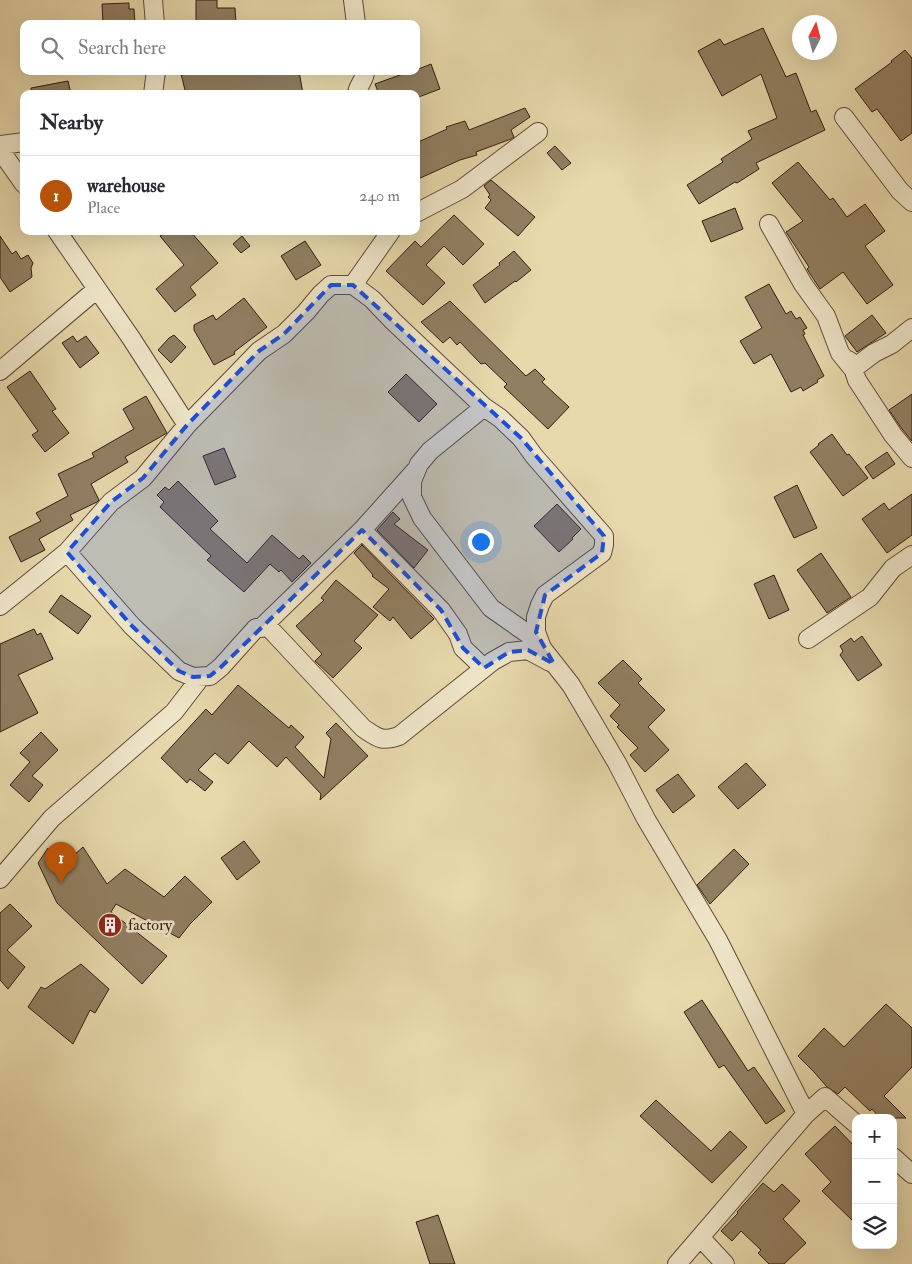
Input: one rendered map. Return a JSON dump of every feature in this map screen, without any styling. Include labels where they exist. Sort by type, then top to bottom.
[{"type":"street","points":[[153,0],[156,20]]},
{"type":"street","points":[[353,0],[356,20]]},
{"type":"street","points":[[153,90],[155,75]]},
{"type":"street","points":[[357,90],[364,75]]},
{"type":"street","points":[[844,117],[900,191],[912,202]]},
{"type":"street","points":[[420,211],[462,189],[538,132]]},
{"type":"street","points":[[0,145],[20,142]]},
{"type":"street","points":[[0,150],[20,178]]},
{"type":"street","points":[[769,224],[803,284],[826,316],[840,353],[854,369],[874,353],[892,344],[912,328]]},
{"type":"street","points":[[60,235],[131,338],[187,425]]},
{"type":"street","points":[[353,284],[388,235]]},
{"type":"street","points":[[0,606],[67,552],[111,502],[143,478],[187,425],[259,351],[284,334],[321,294],[331,285],[353,284],[372,299],[484,407],[500,418],[521,438],[534,456],[604,536],[602,553],[545,595],[536,617],[536,632],[542,648]]},
{"type":"street","points":[[0,372],[97,289]]},
{"type":"street","points":[[840,353],[851,362],[856,380],[912,458]]},
{"type":"street","points":[[484,407],[430,451],[419,464],[412,481],[412,497],[422,518],[491,608],[528,634],[572,685],[617,763],[646,819],[718,940],[806,1114]]},
{"type":"street","points":[[261,628],[362,530],[418,468]]},
{"type":"street","points":[[362,530],[441,610],[458,634],[463,648],[484,668]]},
{"type":"street","points":[[67,552],[132,626],[179,671],[194,677],[210,676],[221,667],[256,628],[267,626],[363,728],[376,737],[388,740],[399,736],[484,668],[509,652],[528,650],[554,664]]},
{"type":"street","points":[[808,639],[870,597],[893,568],[912,555]]},
{"type":"street","points":[[0,879],[52,818],[174,712],[200,677]]},
{"type":"street","points":[[677,1264],[806,1114],[825,1097],[852,1121]]},
{"type":"street","points":[[895,1159],[912,1174]]},
{"type":"street","points":[[700,1237],[725,1264]]},
{"type":"highlighted area","points":[[331,285],[353,285],[521,438],[604,536],[602,553],[545,595],[536,632],[554,664],[528,650],[509,652],[484,668],[463,648],[441,610],[362,530],[221,667],[210,676],[193,677],[179,671],[132,626],[67,552],[111,502],[143,478],[187,425],[259,351],[284,334]]},
{"type":"building","points":[[196,0],[217,0],[217,8],[235,8],[236,20],[196,20]]},
{"type":"building","points":[[129,3],[129,9],[134,9],[135,20],[103,20],[102,4]]},
{"type":"building","points":[[763,28],[786,77],[796,73],[811,112],[816,110],[825,130],[756,163],[759,169],[699,204],[687,185],[723,162],[721,159],[752,139],[748,131],[777,118],[761,74],[722,96],[698,51],[720,39],[724,45]]},
{"type":"building","points":[[905,50],[912,58],[912,133],[901,141],[877,109],[872,112],[855,89]]},
{"type":"building","points":[[431,64],[440,89],[420,96],[420,90],[377,90],[375,84],[400,75],[420,75],[420,68]]},
{"type":"building","points":[[181,75],[300,75],[302,90],[185,90]]},
{"type":"building","points":[[68,81],[70,90],[31,90],[31,88]]},
{"type":"building","points":[[525,108],[530,117],[511,130],[514,137],[511,139],[476,152],[477,155],[460,160],[420,178],[420,141],[447,129],[446,127],[465,121],[469,130]]},
{"type":"building","points":[[555,146],[571,163],[562,170],[547,153]]},
{"type":"building","points":[[798,162],[830,200],[833,198],[847,217],[865,204],[885,231],[865,246],[893,285],[867,304],[843,272],[820,289],[807,269],[809,267],[786,232],[803,221],[772,183]]},
{"type":"building","points":[[491,180],[535,217],[518,236],[485,208],[491,200],[484,186]]},
{"type":"building","points":[[735,208],[743,229],[711,242],[702,221]]},
{"type":"building","points":[[454,215],[484,244],[463,265],[444,246],[426,265],[445,283],[423,305],[386,271],[415,241],[421,247]]},
{"type":"building","points":[[194,235],[218,263],[190,287],[196,295],[175,312],[156,289],[184,265],[160,236]]},
{"type":"building","points":[[0,236],[12,254],[16,251],[21,259],[28,255],[33,263],[31,268],[32,277],[10,292],[0,277]]},
{"type":"building","points":[[242,236],[250,246],[241,253],[233,244]]},
{"type":"building","points":[[305,241],[321,265],[296,280],[281,256]]},
{"type":"building","points":[[514,251],[531,270],[485,303],[473,285],[500,265],[499,263]]},
{"type":"building","points":[[769,284],[786,314],[791,311],[796,319],[800,317],[807,328],[803,330],[805,334],[803,335],[824,376],[803,391],[801,387],[791,392],[771,354],[754,364],[740,341],[762,328],[745,297]]},
{"type":"building","points":[[244,298],[267,327],[234,352],[235,354],[214,365],[194,330],[194,325],[213,315],[216,320]]},
{"type":"building","points":[[450,301],[526,376],[535,369],[545,379],[542,382],[569,407],[548,429],[504,387],[507,384],[485,363],[481,364],[460,342],[457,345],[450,337],[443,343],[421,322]]},
{"type":"building","points":[[872,315],[886,333],[857,352],[845,336]]},
{"type":"building","points":[[174,335],[186,347],[171,363],[158,350]]},
{"type":"building","points":[[73,336],[77,342],[86,336],[99,353],[80,368],[62,343]]},
{"type":"building","points":[[30,371],[56,409],[52,411],[69,433],[45,452],[32,435],[38,431],[7,387]]},
{"type":"building","points":[[406,374],[437,404],[419,422],[388,392]]},
{"type":"building","points":[[912,394],[912,441],[889,410]]},
{"type":"building","points":[[146,396],[167,433],[125,457],[128,462],[91,484],[99,500],[70,515],[73,520],[39,539],[45,550],[21,562],[9,537],[41,521],[36,513],[68,496],[58,474],[94,457],[92,453],[134,429],[123,409]]},
{"type":"building","points":[[832,434],[847,455],[849,454],[868,478],[843,496],[810,452]]},
{"type":"building","points":[[224,448],[236,477],[215,485],[203,456]]},
{"type":"building","points":[[887,452],[895,464],[873,479],[865,467]]},
{"type":"building","points":[[178,481],[218,521],[210,529],[247,563],[272,535],[299,559],[303,555],[311,563],[292,582],[281,570],[279,572],[270,564],[244,592],[207,560],[211,556],[160,507],[164,502],[157,495],[165,487],[169,490]]},
{"type":"building","points":[[797,485],[817,528],[794,538],[774,497]]},
{"type":"building","points":[[912,494],[912,535],[887,553],[862,519],[884,503],[889,510]]},
{"type":"building","points":[[557,504],[581,529],[559,552],[534,526]]},
{"type":"building","points":[[393,512],[400,519],[394,524],[428,550],[414,568],[377,530]]},
{"type":"building","points":[[362,545],[434,619],[411,639],[393,617],[390,621],[373,607],[389,589],[372,576],[354,553]]},
{"type":"building","points":[[821,553],[851,597],[827,613],[797,570]]},
{"type":"building","points":[[774,575],[789,610],[769,619],[754,584]]},
{"type":"building","points":[[336,580],[378,615],[354,641],[362,648],[333,678],[315,661],[322,654],[296,626],[324,600],[321,598]]},
{"type":"building","points":[[61,595],[91,616],[78,634],[49,612]]},
{"type":"building","points":[[34,629],[37,635],[41,633],[53,659],[18,675],[38,713],[0,732],[0,644]]},
{"type":"building","points":[[862,636],[882,665],[858,681],[840,655],[843,651],[840,646],[851,638],[854,642]]},
{"type":"building","points":[[623,660],[642,679],[638,683],[665,710],[648,727],[669,750],[645,772],[630,755],[638,748],[617,727],[619,725],[610,716],[620,705],[598,683]]},
{"type":"building","points":[[238,685],[289,728],[291,725],[304,737],[295,747],[324,778],[331,739],[326,733],[336,723],[368,756],[320,800],[321,794],[286,757],[277,767],[249,741],[228,764],[215,753],[198,770],[213,782],[205,791],[190,779],[187,783],[161,758],[206,709],[212,715]]},
{"type":"building","points":[[41,732],[58,750],[32,776],[43,785],[29,802],[10,785],[30,762],[20,753]]},
{"type":"building","points":[[746,763],[766,785],[738,809],[718,787]]},
{"type":"building","points":[[678,774],[695,796],[673,813],[656,790]]},
{"type":"building","points":[[244,841],[260,862],[237,880],[221,858]]},
{"type":"building","name":"factory","points":[[83,847],[107,884],[125,869],[164,897],[185,876],[212,902],[179,938],[116,904],[111,912],[167,956],[142,984],[57,903],[38,863],[48,848],[65,863]]},
{"type":"building","points":[[734,849],[749,864],[710,904],[697,885]]},
{"type":"building","points":[[10,904],[32,926],[7,950],[25,967],[8,989],[0,980],[0,913]]},
{"type":"building","points":[[81,964],[109,989],[95,1013],[90,1010],[73,1044],[28,1007],[41,987],[45,989]]},
{"type":"building","points":[[702,1000],[748,1071],[754,1067],[785,1111],[766,1124],[724,1065],[719,1068],[684,1012]]},
{"type":"building","points":[[886,1004],[912,1028],[912,1067],[884,1096],[906,1118],[897,1118],[897,1114],[876,1114],[872,1109],[870,1111],[845,1087],[838,1094],[827,1087],[798,1056],[824,1028],[844,1047]]},
{"type":"building","points":[[656,1100],[711,1151],[730,1131],[747,1147],[712,1183],[640,1116]]},
{"type":"building","points":[[835,1126],[852,1144],[852,1220],[822,1191],[831,1182],[805,1154]]},
{"type":"building","points":[[763,1183],[774,1192],[782,1184],[800,1201],[783,1219],[806,1243],[784,1264],[769,1264],[758,1253],[761,1250],[741,1231],[732,1241],[721,1231]]},
{"type":"building","points":[[438,1215],[455,1264],[430,1264],[416,1222]]},
{"type":"place","name":"warehouse","points":[[61,883]]},
{"type":"place","name":"factory","points":[[110,925]]}]
